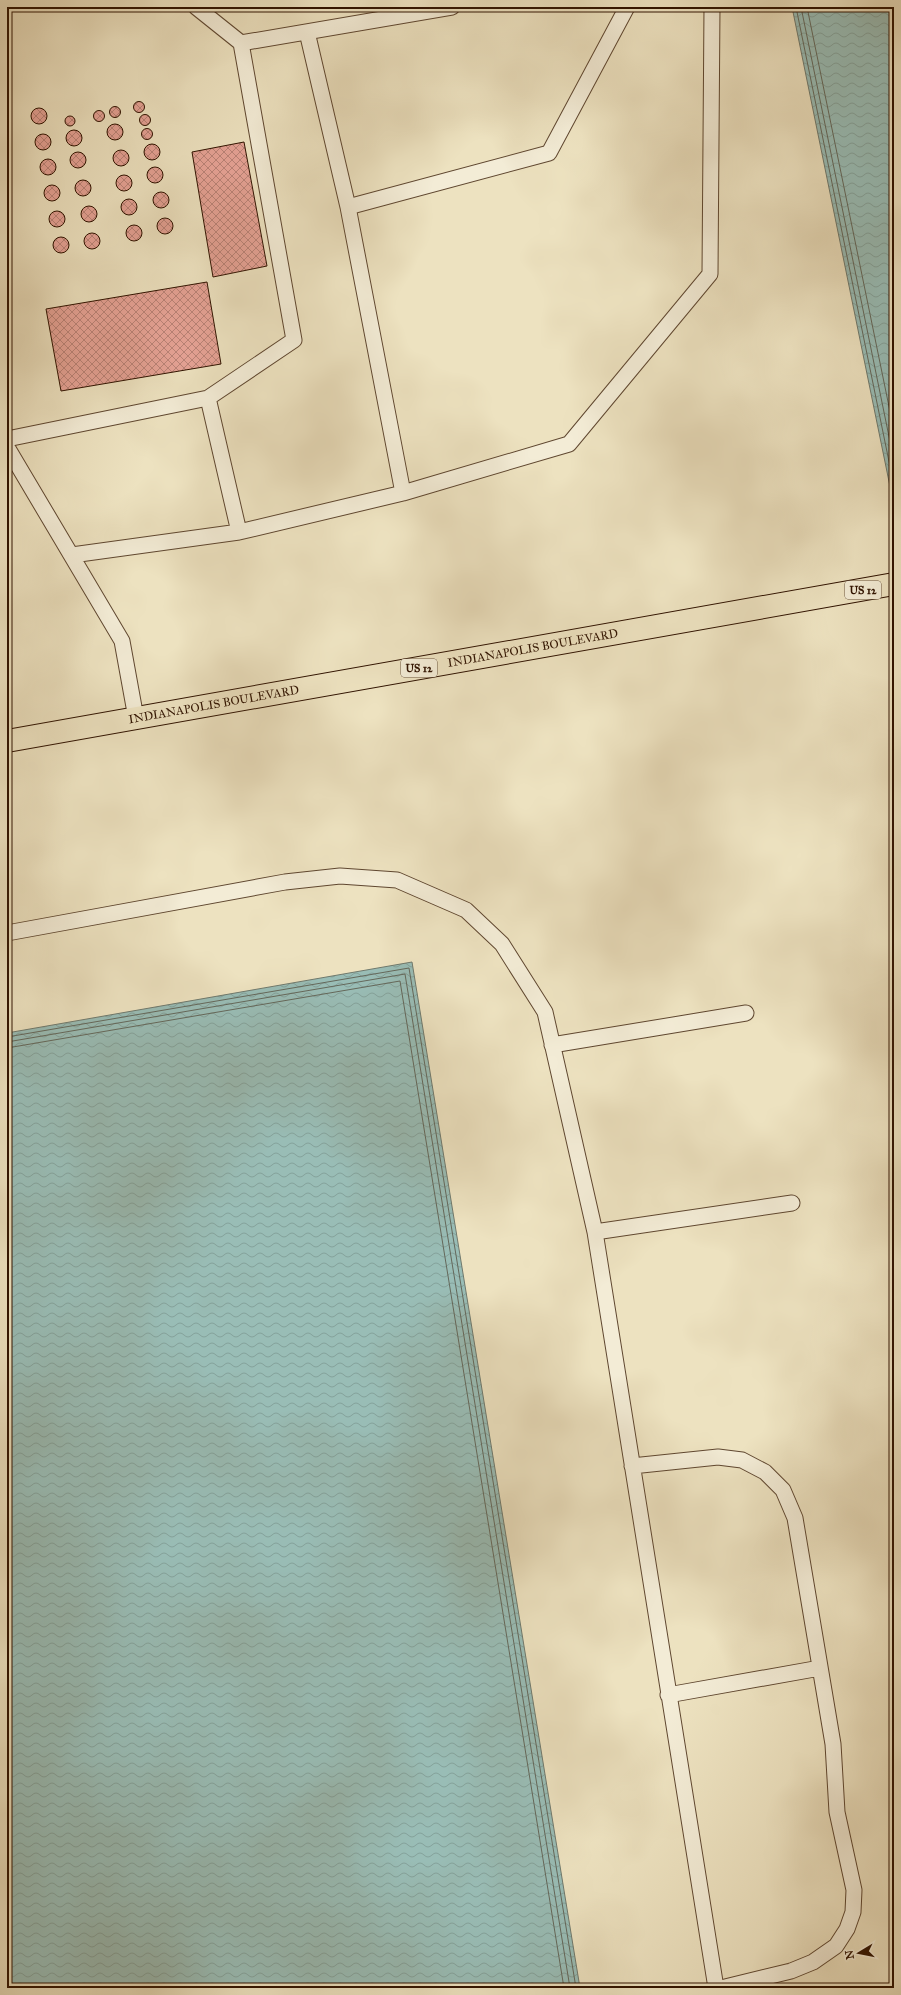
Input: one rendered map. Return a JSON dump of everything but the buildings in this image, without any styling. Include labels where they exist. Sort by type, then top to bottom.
[{"type":"main road","name":"INDIANAPOLIS BOULEVARD","points":[[7,741],[894,584]]},
{"type":"lane","points":[[7,439],[208,398],[294,340],[241,43],[196,7]]},
{"type":"lane","points":[[241,43],[452,7]]},
{"type":"lane","points":[[348,206],[549,152],[627,7]]},
{"type":"lane","points":[[72,555],[239,532],[403,493],[569,444],[710,274],[712,7]]},
{"type":"lane","points":[[307,32],[348,206],[403,493]]},
{"type":"lane","points":[[208,398],[239,532]]},
{"type":"lane","points":[[7,447],[122,641],[136,718]]},
{"type":"lane","points":[[7,933],[284,882],[340,876],[398,880],[466,910],[502,944],[545,1012],[595,1232],[716,1988]]},
{"type":"lane","points":[[552,1045],[746,1013]]},
{"type":"lane","points":[[595,1232],[792,1203]]},
{"type":"lane","points":[[632,1466],[718,1457],[742,1460],[765,1472],[783,1490],[795,1518],[833,1744],[837,1812],[854,1890],[853,1912],[847,1929],[836,1946],[813,1962],[791,1971],[721,1988]]},
{"type":"lane","points":[[668,1694],[820,1668]]},
{"type":"water","points":[[792,7],[894,7],[894,506]]},
{"type":"water","points":[[412,962],[580,1988],[7,1988],[7,1033]]}]
